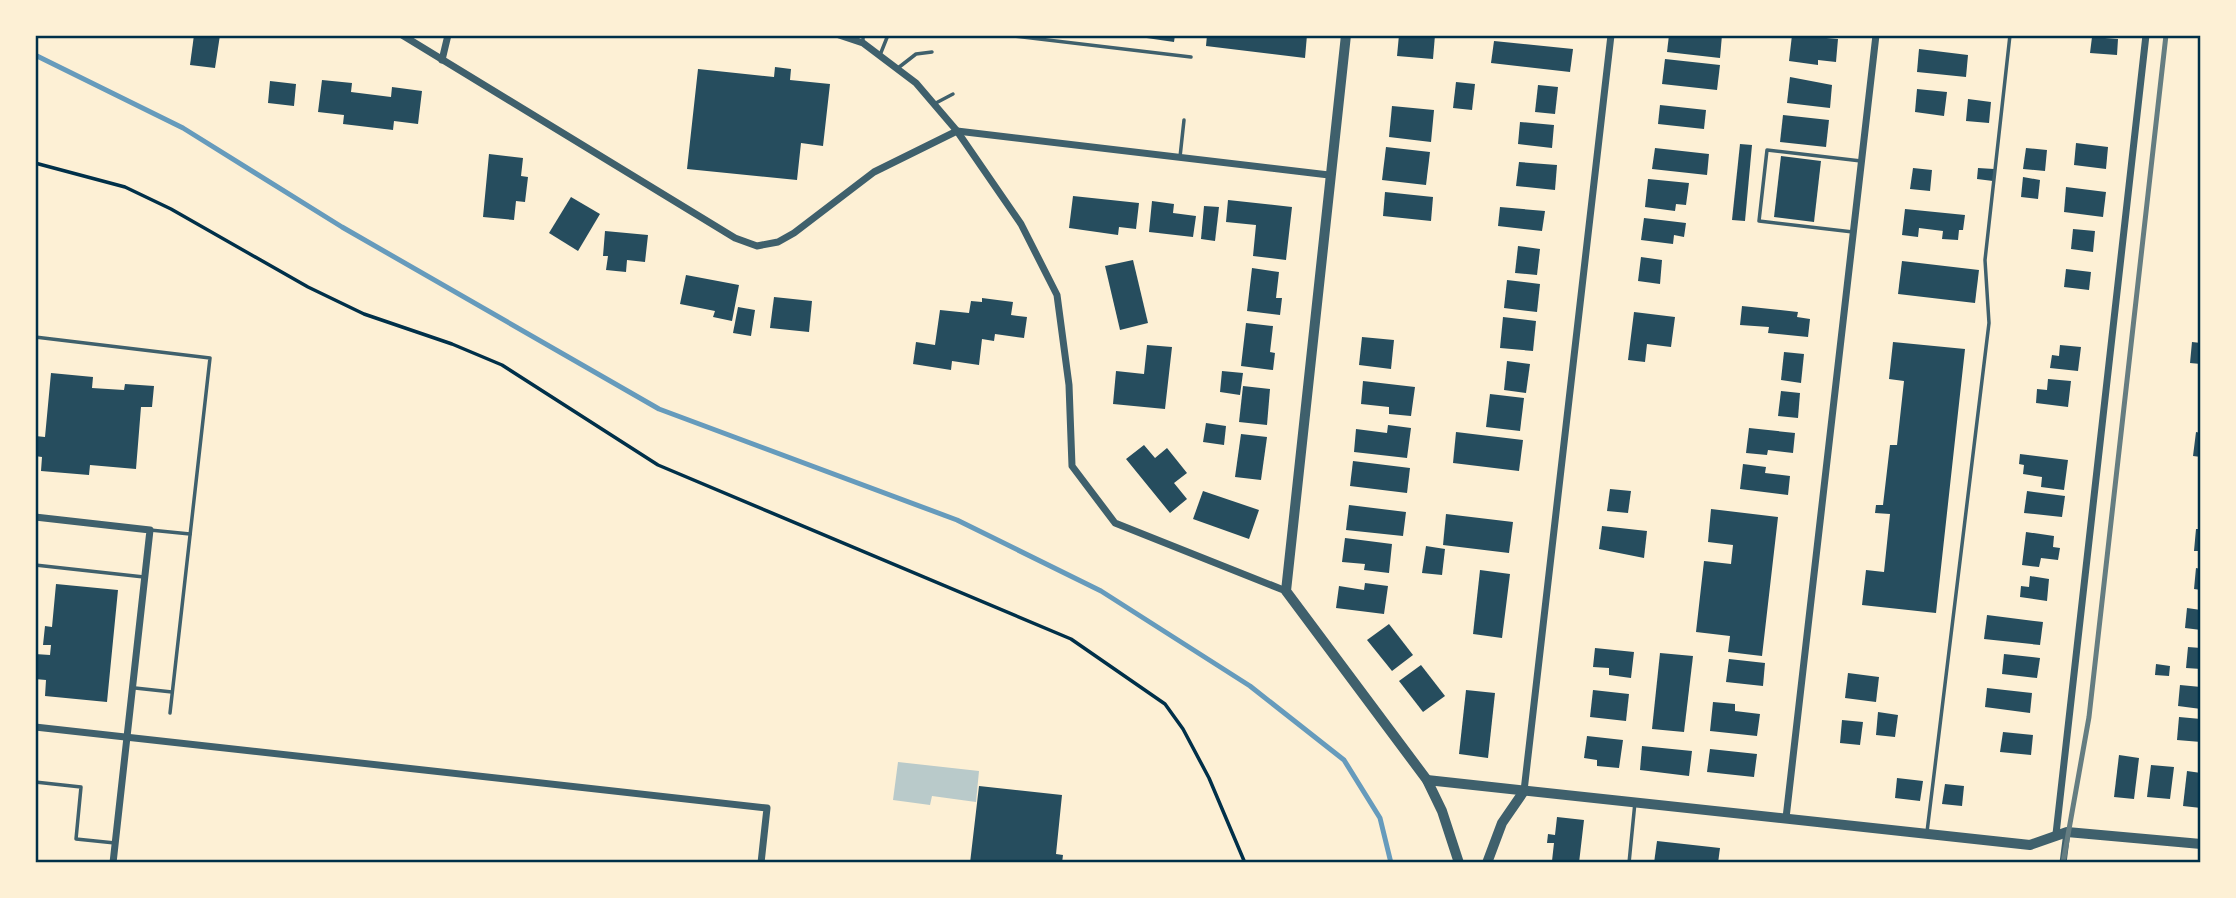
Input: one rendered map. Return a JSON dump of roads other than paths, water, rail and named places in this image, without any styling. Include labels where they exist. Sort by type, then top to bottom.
[{"type":"street","points":[[402,35],[735,238],[757,246],[794,233],[874,172],[957,131],[1329,175]]},
{"type":"street","points":[[442,60],[449,35]]},
{"type":"street","points":[[839,35],[863,39],[916,83],[957,131],[1020,224],[1056,295],[1069,385],[1072,466],[1115,523],[1286,590],[1427,780],[1442,811],[1459,863]]},
{"type":"street","points":[[1286,590],[1346,35]]},
{"type":"street","points":[[1487,863],[1502,823],[1524,791],[1612,35]]},
{"type":"street","points":[[1786,818],[1876,35]]},
{"type":"street","points":[[2063,863],[2062,833],[2146,35]]},
{"type":"street","points":[[35,517],[150,530],[113,863]]},
{"type":"street","points":[[35,727],[767,808],[761,863]]},
{"type":"street","points":[[1427,780],[2030,845],[2062,833],[2201,844]]},
{"type":"lane","points":[[880,55],[888,35]]},
{"type":"lane","points":[[1006,35],[1191,57]]},
{"type":"lane","points":[[1927,834],[1989,323],[1985,260],[2010,35]]},
{"type":"lane","points":[[897,68],[916,54],[932,52]]},
{"type":"lane","points":[[934,104],[953,94]]},
{"type":"lane","points":[[1180,157],[1185,120]]},
{"type":"lane","points":[[1853,232],[1759,221],[1767,150],[1861,161]]},
{"type":"lane","points":[[35,337],[210,358],[170,713]]},
{"type":"lane","points":[[150,530],[190,534]]},
{"type":"lane","points":[[35,565],[145,577]]},
{"type":"lane","points":[[132,688],[173,692]]},
{"type":"lane","points":[[35,782],[81,787],[76,839],[115,843]]},
{"type":"lane","points":[[1629,863],[1636,802]]},
{"type":"waterway","points":[[35,55],[183,128],[342,227],[659,409],[957,520],[1101,591],[1250,686],[1344,760],[1380,818],[1391,863]]},
{"type":"railway","points":[[2063,863],[2089,717],[2166,35]]}]
